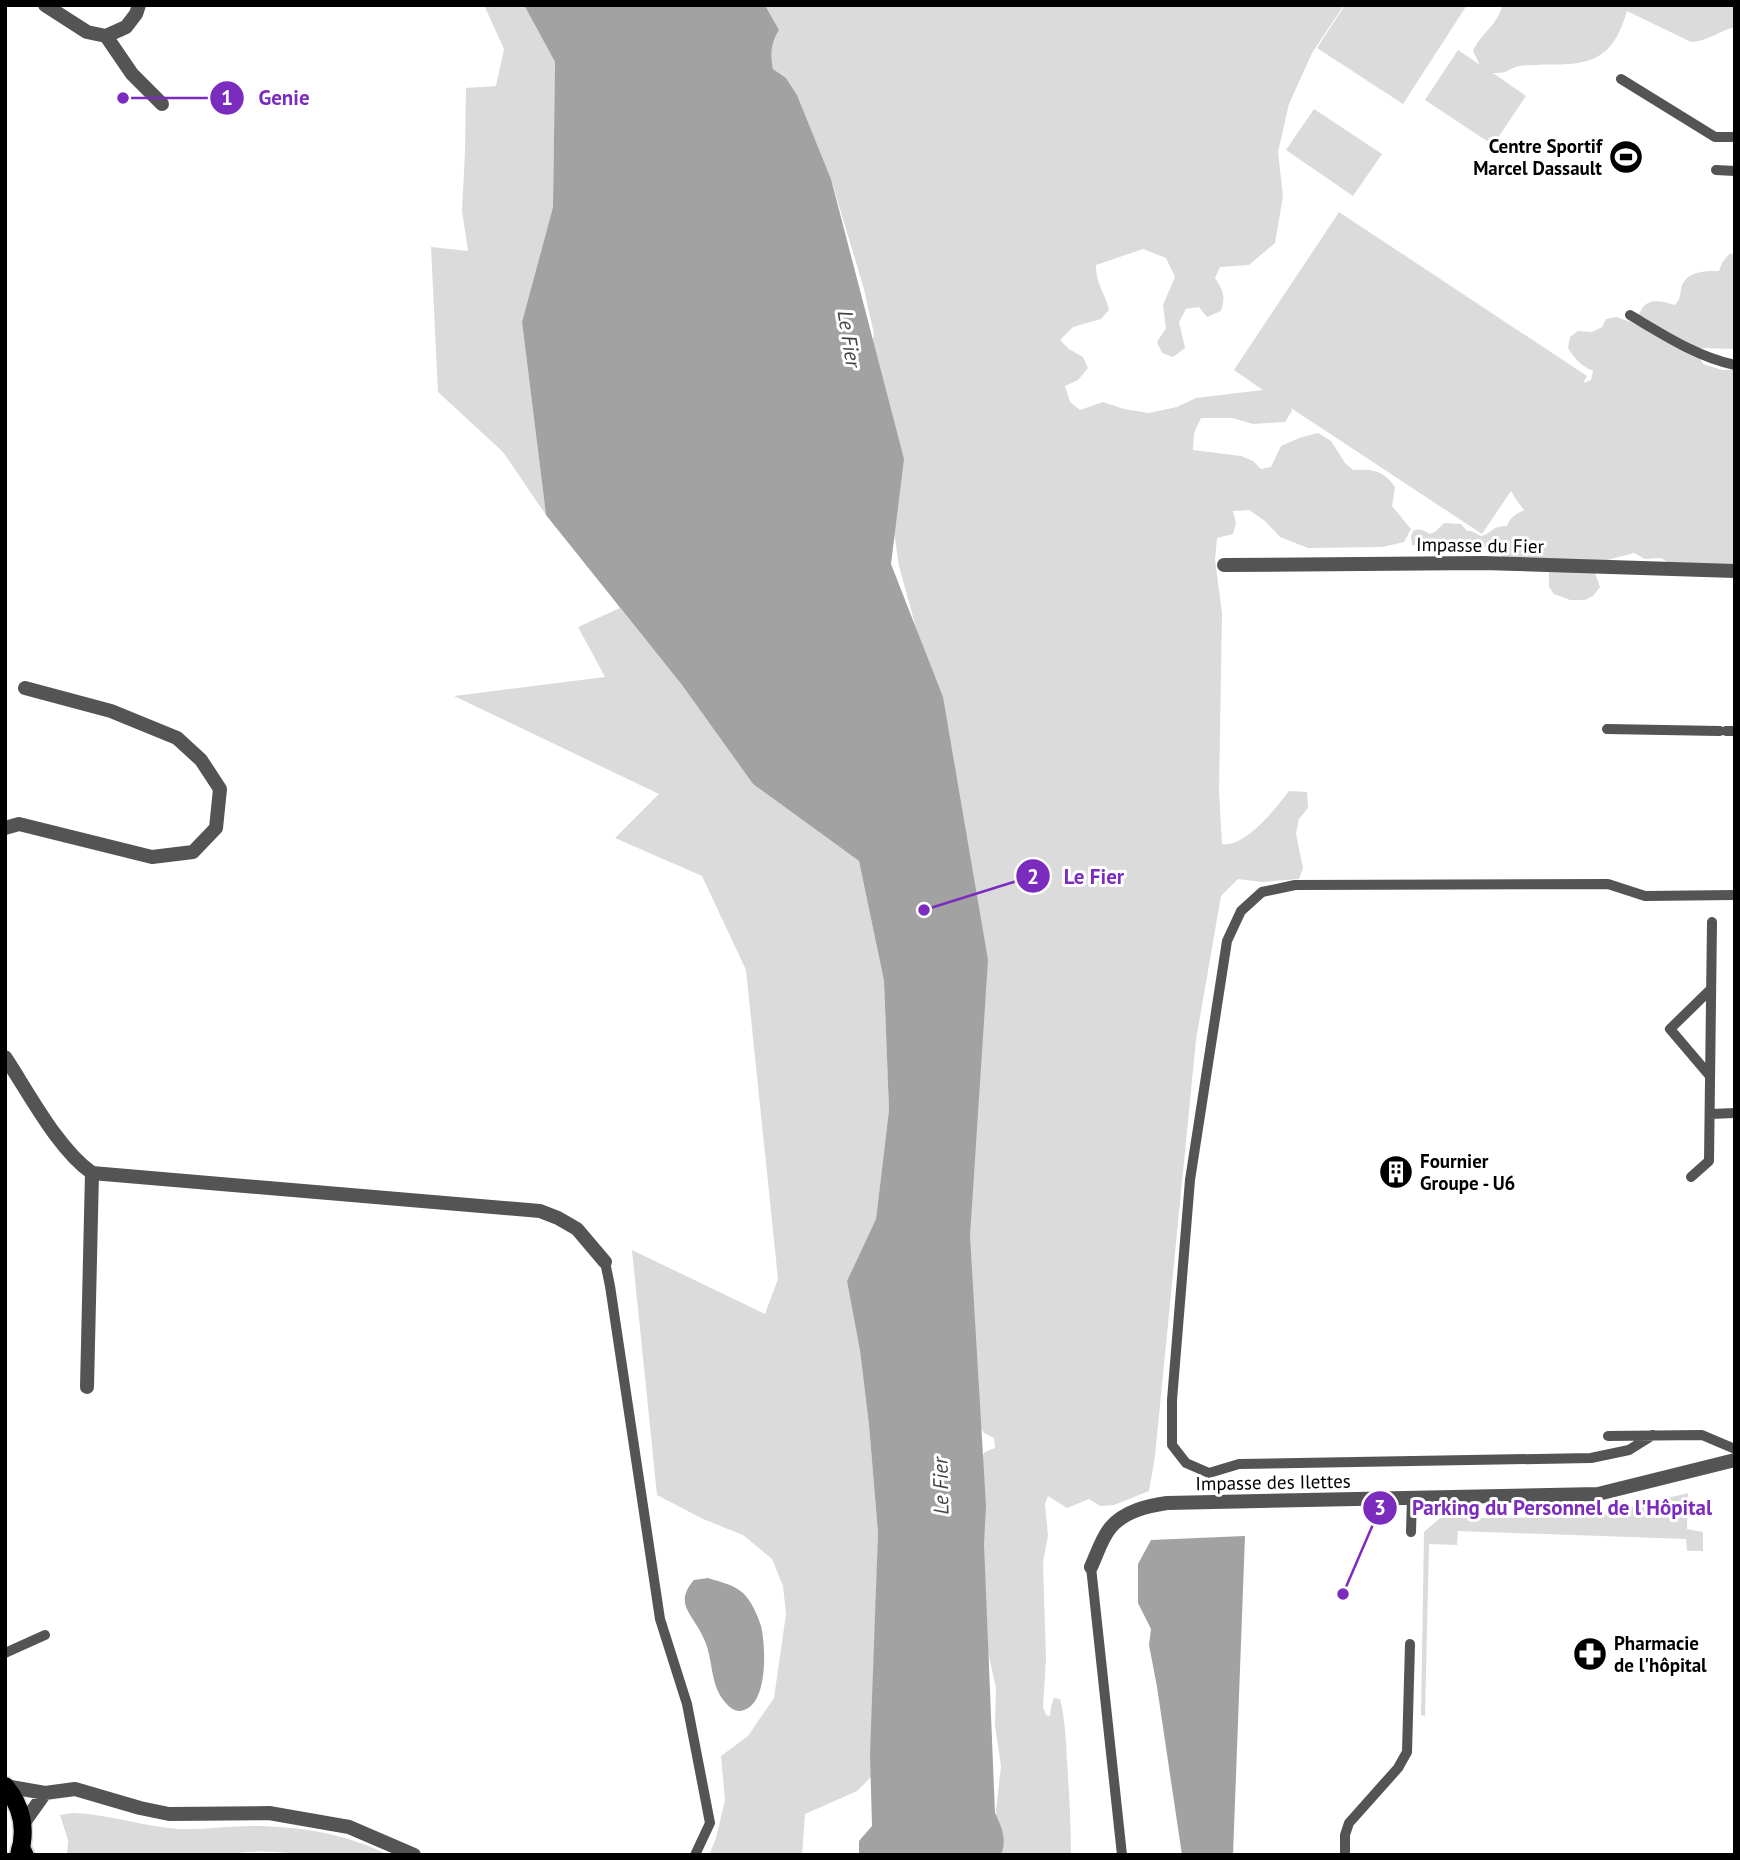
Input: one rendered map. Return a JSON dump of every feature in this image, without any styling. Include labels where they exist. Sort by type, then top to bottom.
[{"type":"main road","points":[[5,1786],[17,1804],[23,1824],[21,1853]]},
{"type":"street","points":[[45,5],[87,32],[106,36],[126,27],[139,5]]},
{"type":"street","points":[[106,36],[132,74],[162,104]]},
{"type":"street","name":"Impasse du Fier","points":[[1224,565],[1482,564],[1735,571]]},
{"type":"street","points":[[5,828],[19,824],[152,857],[193,852],[216,828],[220,789],[201,761],[177,738],[111,711],[25,688]]},
{"type":"street","points":[[5,1057],[61,1143],[92,1173],[540,1211],[577,1229],[605,1262]]},
{"type":"street","points":[[87,1387],[92,1173]]},
{"type":"street","name":"Impasse des Ilettes","points":[[1091,1567],[1112,1525],[1133,1511],[1150,1505],[1598,1494],[1735,1460]]},
{"type":"street","points":[[5,1786],[45,1793],[75,1789],[169,1814],[269,1813],[349,1827],[414,1855]]},
{"type":"street","points":[[23,1824],[45,1793]]},
{"type":"lane","points":[[1621,79],[1715,137],[1735,137]]},
{"type":"lane","points":[[1716,170],[1735,171]]},
{"type":"lane","points":[[1630,315],[1667,337],[1710,357],[1735,365]]},
{"type":"lane","points":[[1606,729],[1727,731]]},
{"type":"lane","points":[[1653,1435],[1629,1450],[1591,1458],[1238,1464],[1209,1474],[1186,1463],[1172,1445],[1172,1400],[1190,1180],[1227,941],[1241,911],[1262,892],[1295,885],[1608,884],[1645,896],[1735,895]]},
{"type":"lane","points":[[1691,1177],[1709,1161],[1712,922]]},
{"type":"lane","points":[[1710,990],[1670,1029],[1710,1076]]},
{"type":"lane","points":[[1710,1114],[1735,1113]]},
{"type":"lane","points":[[605,1262],[660,1619],[687,1704],[710,1823],[695,1855]]},
{"type":"lane","points":[[1608,1436],[1702,1435],[1735,1449]]},
{"type":"lane","points":[[1411,1532],[1412,1498]]},
{"type":"lane","points":[[1091,1567],[1122,1855]]},
{"type":"lane","points":[[5,1653],[45,1635]]},
{"type":"lane","points":[[1345,1855],[1345,1835],[1349,1823],[1398,1768],[1406,1752],[1409,1644]]},
{"type":"shaded area","points":[[484,5],[524,5],[555,62],[553,207],[522,322],[546,515],[503,452],[438,392],[431,247],[468,251],[462,211],[466,88],[496,86],[504,49]]},
{"type":"shaded area","points":[[765,5],[1344,5],[1312,53],[1289,104],[1278,152],[1283,196],[1275,243],[1249,265],[1220,267],[1215,278],[1223,293],[1221,311],[1207,317],[1199,307],[1186,309],[1179,322],[1185,348],[1173,357],[1162,353],[1157,342],[1166,328],[1163,305],[1175,277],[1166,258],[1143,249],[1096,265],[1097,278],[1109,310],[1101,319],[1073,327],[1060,340],[1083,357],[1088,368],[1078,380],[1065,386],[1070,402],[1080,410],[1103,402],[1149,413],[1177,407],[1196,398],[1263,390],[1234,370],[1339,212],[1587,376],[1583,383],[1591,380],[1593,371],[1576,359],[1568,348],[1570,337],[1578,331],[1592,332],[1602,327],[1606,319],[1616,317],[1637,324],[1642,309],[1649,302],[1675,305],[1680,298],[1683,283],[1691,275],[1719,271],[1729,254],[1735,253],[1735,349],[1703,348],[1698,354],[1703,364],[1722,370],[1735,370],[1735,566],[1673,566],[1661,558],[1645,559],[1634,553],[1600,562],[1594,570],[1600,587],[1593,596],[1585,600],[1570,600],[1554,594],[1549,587],[1549,573],[1544,562],[1503,557],[1492,548],[1477,547],[1454,554],[1412,545],[1413,531],[1422,530],[1430,534],[1444,523],[1461,524],[1467,531],[1481,536],[1498,527],[1507,526],[1516,514],[1524,510],[1511,491],[1482,534],[1291,408],[1292,411],[1285,422],[1253,424],[1232,418],[1201,418],[1194,433],[1193,450],[1241,456],[1253,461],[1261,469],[1271,467],[1281,446],[1318,433],[1331,441],[1345,463],[1353,470],[1377,472],[1391,481],[1395,487],[1392,506],[1411,529],[1404,542],[1382,547],[1308,548],[1280,537],[1265,521],[1249,510],[1233,511],[1236,523],[1233,534],[1217,538],[1215,560],[1222,613],[1219,791],[1222,844],[1231,844],[1250,833],[1289,791],[1307,792],[1308,808],[1299,819],[1296,834],[1303,868],[1299,879],[1262,882],[1238,879],[1221,896],[1196,1040],[1155,1456],[1149,1491],[1114,1505],[1100,1506],[1089,1499],[1067,1508],[1048,1496],[1045,1504],[1048,1535],[1043,1563],[1046,1659],[1043,1707],[1046,1715],[1050,1716],[1054,1698],[1060,1699],[1066,1737],[1071,1855],[991,1855],[1001,1766],[995,1725],[996,1688],[985,1639],[976,1467],[985,1452],[995,1448],[994,1438],[984,1433],[977,1420],[918,635],[899,566],[869,361],[874,334],[864,289],[831,179],[797,95],[786,78],[773,69],[772,49],[779,30]]},
{"type":"shaded area","points":[[1345,5],[1467,5],[1403,104],[1317,48]]},
{"type":"shaded area","points":[[1502,5],[1735,5],[1735,27],[1691,42],[1627,11],[1614,42],[1591,60],[1581,63],[1521,66],[1493,73],[1526,96],[1493,145],[1425,100],[1458,50],[1480,65],[1473,51],[1497,18]]},
{"type":"shaded area","points":[[1314,109],[1382,154],[1353,196],[1286,150]]},
{"type":"shaded area","points":[[620,608],[682,685],[753,784],[859,861],[884,981],[889,1110],[876,1219],[847,1281],[860,1351],[878,1533],[871,1777],[857,1791],[805,1814],[802,1855],[709,1855],[725,1800],[721,1756],[748,1736],[774,1698],[786,1614],[783,1586],[772,1559],[743,1535],[703,1519],[657,1495],[632,1250],[765,1314],[778,1279],[746,970],[702,876],[615,838],[659,794],[454,696],[605,677],[578,627]]},
{"type":"shaded area","points":[[1688,1493],[1687,1529],[1703,1532],[1703,1551],[1687,1551],[1686,1539],[1458,1531],[1457,1545],[1429,1544],[1425,1716],[1421,1715],[1424,1532],[1440,1518],[1591,1517]]},
{"type":"shaded area","points":[[72,1813],[178,1829],[253,1826],[305,1830],[340,1837],[388,1855],[327,1856],[256,1852],[226,1855],[67,1855],[68,1840],[60,1815]]},
{"type":"water","name":"Le Fier","points":[[524,5],[765,5],[779,30],[772,49],[773,69],[786,78],[797,95],[831,179],[904,459],[891,564],[943,697],[988,960],[970,1236],[986,1506],[984,1544],[995,1813],[1003,1834],[1001,1855],[859,1855],[859,1841],[872,1826],[870,1754],[878,1533],[860,1351],[847,1281],[876,1219],[889,1110],[884,981],[859,861],[753,784],[682,685],[546,515],[522,322],[553,207],[555,62]]},
{"type":"water","points":[[1245,1536],[1233,1855],[1182,1855],[1149,1645],[1151,1629],[1138,1603],[1138,1564],[1151,1540]]},
{"type":"water","points":[[708,1578],[731,1585],[743,1593],[754,1608],[761,1626],[764,1660],[761,1686],[752,1705],[741,1711],[731,1708],[720,1695],[706,1645],[685,1603],[688,1588],[694,1580]]},
{"type":"place","name":"Genie","points":[[123,98]]},
{"type":"place","name":"Centre Sportif Marcel Dassault","points":[[1626,157]]},
{"type":"place","name":"Le Fier","points":[[924,910]]},
{"type":"place","name":"Fournier Groupe - U6","points":[[1396,1172]]},
{"type":"place","name":"Parking du Personnel de l'Hôpital","points":[[1343,1594]]},
{"type":"place","name":"Pharmacie de l'hôpital","points":[[1590,1654]]}]
